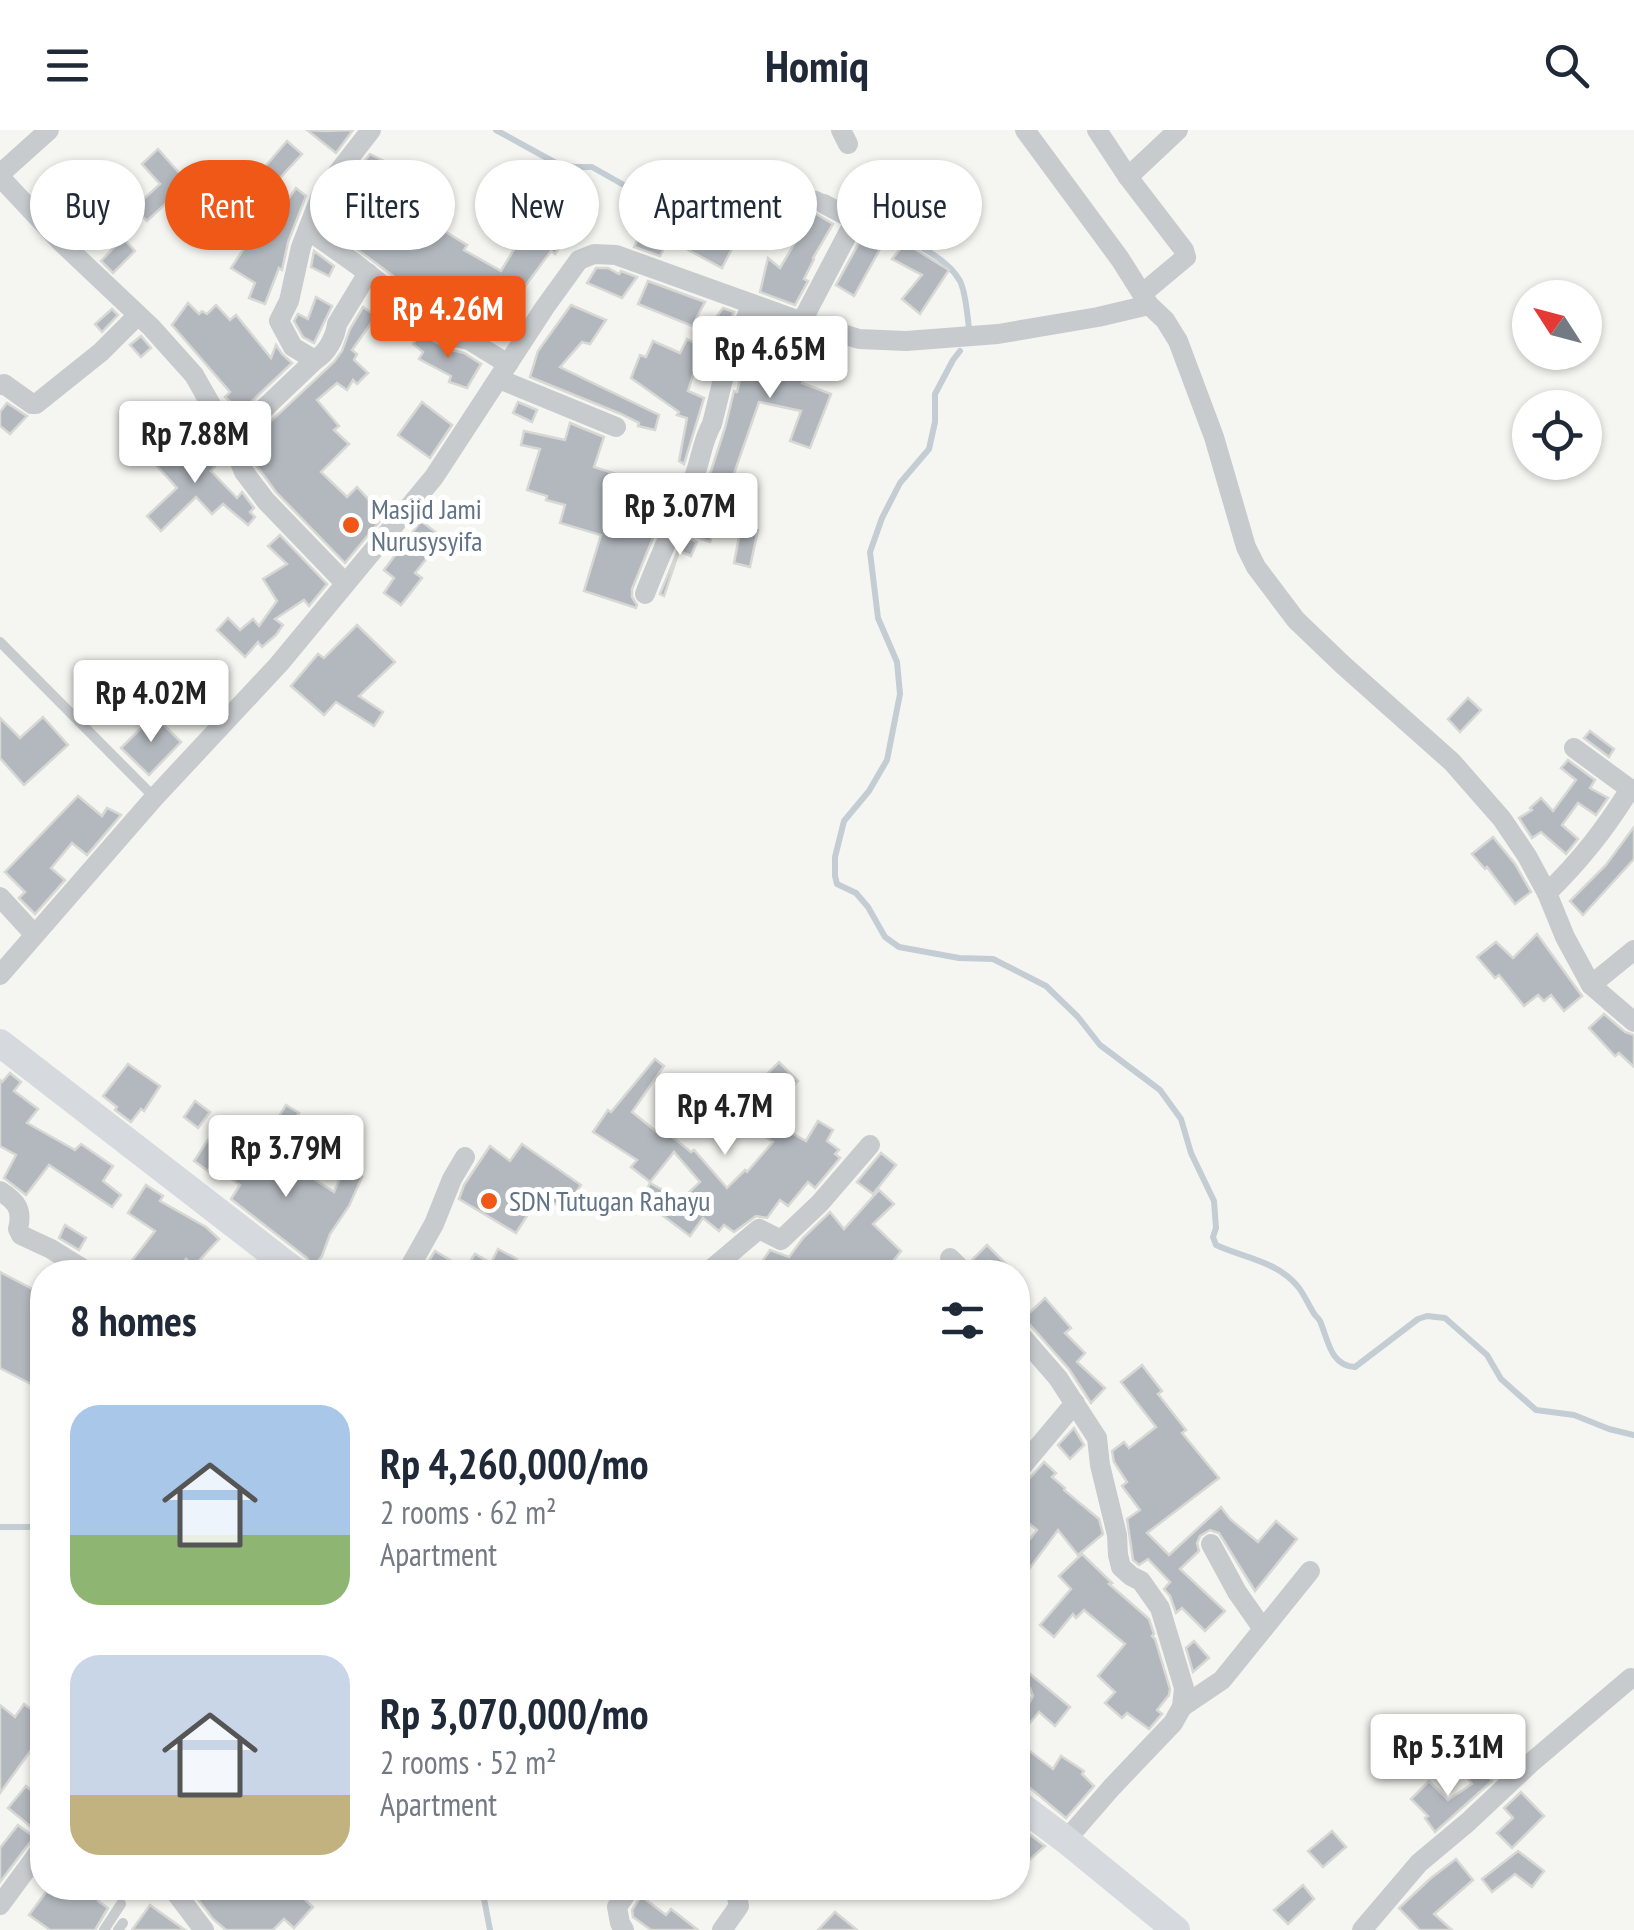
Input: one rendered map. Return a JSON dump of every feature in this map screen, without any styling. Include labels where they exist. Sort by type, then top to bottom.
[{"type":"main road","points":[[0,1044],[280,1260]]},
{"type":"main road","points":[[1030,1813],[1174,1929]]},
{"type":"street","points":[[49,130],[0,175],[194,375],[232,440],[244,472],[266,501],[344,583]]},
{"type":"street","points":[[314,360],[293,346],[278,320],[289,301],[301,247],[322,193],[371,130]]},
{"type":"street","points":[[1025,130],[1178,340],[1214,436],[1246,547],[1262,576],[1296,620],[1452,762],[1512,831],[1591,985],[1634,1022]]},
{"type":"street","points":[[0,975],[154,798],[279,664],[434,477],[580,260],[594,254],[616,255],[859,339],[906,341],[998,334],[1098,317],[1146,299],[1186,257],[1098,130]]},
{"type":"street","points":[[1128,177],[1178,130]]},
{"type":"street","points":[[824,204],[837,211]]},
{"type":"street","points":[[308,230],[429,322],[455,337],[469,340],[504,372],[616,428]]},
{"type":"street","points":[[802,321],[839,250]]},
{"type":"street","points":[[232,440],[322,356],[368,273]]},
{"type":"street","points":[[645,594],[696,474],[727,363],[752,304]]},
{"type":"street","points":[[0,384],[36,404],[101,352],[137,316]]},
{"type":"street","points":[[1547,893],[1580,860],[1632,790],[1574,748]]},
{"type":"street","points":[[0,898],[34,934]]},
{"type":"street","points":[[1591,985],[1634,950]]},
{"type":"street","points":[[722,1260],[759,1229],[781,1240],[870,1145]]},
{"type":"street","points":[[414,1260],[465,1156]]},
{"type":"street","points":[[0,1191],[20,1208],[21,1235],[69,1260]]},
{"type":"street","points":[[1030,1346],[1058,1378],[1097,1438],[1118,1556],[1122,1567],[1141,1582],[1160,1608],[1184,1688],[1182,1706],[1173,1723],[1066,1840]]},
{"type":"street","points":[[1030,1456],[1074,1402]]},
{"type":"street","points":[[1211,1544],[1263,1629]]},
{"type":"street","points":[[1182,1706],[1222,1680],[1310,1571]]},
{"type":"street","points":[[1362,1930],[1419,1863],[1631,1678]]},
{"type":"street","points":[[0,1905],[30,1864]]},
{"type":"street","points":[[181,1900],[204,1930]]},
{"type":"street","points":[[622,1900],[618,1907],[624,1930]]},
{"type":"street","points":[[722,1930],[739,1906],[738,1900]]},
{"type":"lane","points":[[0,642],[154,798]]},
{"type":"lane","points":[[104,1930],[121,1904]]},
{"type":"building","points":[[307,130],[325,131],[353,130],[336,153]]},
{"type":"building","points":[[287,141],[302,154],[290,167],[290,160],[271,160]]},
{"type":"building","points":[[158,149],[168,160],[165,204],[147,221],[145,198],[160,184],[145,167],[145,161]]},
{"type":"building","points":[[296,188],[306,196],[290,237],[290,197]]},
{"type":"building","points":[[817,214],[833,224],[813,258],[804,279],[808,281],[795,305],[760,292],[768,258],[780,268],[791,250],[817,250]]},
{"type":"building","points":[[455,238],[467,245],[464,250],[501,271],[514,250],[558,250],[555,254],[551,251],[517,297],[520,299],[496,340],[437,311],[440,304],[358,250],[455,250]]},
{"type":"building","points":[[112,250],[135,251],[113,273],[101,261]]},
{"type":"building","points":[[243,250],[286,250],[282,270],[279,268],[265,304],[249,298],[255,283],[231,268]]},
{"type":"building","points":[[688,250],[731,250],[722,268]]},
{"type":"building","points":[[855,250],[879,250],[854,296],[836,285]]},
{"type":"building","points":[[899,250],[916,250],[949,270],[920,314],[902,299],[922,275],[892,259]]},
{"type":"building","points":[[314,251],[334,266],[329,276],[311,267]]},
{"type":"building","points":[[596,268],[637,277],[622,298],[587,283]]},
{"type":"building","points":[[648,281],[705,302],[692,326],[638,304]]},
{"type":"building","points":[[316,297],[332,306],[314,343],[303,337],[294,321],[298,314],[308,319]]},
{"type":"building","points":[[188,303],[199,314],[207,314],[216,305],[230,320],[236,315],[271,358],[276,345],[292,363],[234,418],[238,409],[225,397],[230,392],[172,325]]},
{"type":"building","points":[[571,305],[606,320],[590,344],[582,342],[560,367],[659,415],[655,430],[530,377],[538,351]]},
{"type":"building","points":[[363,307],[376,316],[352,350],[357,354],[354,360],[368,373],[357,384],[353,380],[347,390],[337,383],[317,400],[339,426],[334,430],[349,444],[321,472],[347,497],[357,487],[384,516],[345,563],[276,492],[256,465],[252,456],[258,446],[252,439],[334,362]]},
{"type":"building","points":[[723,308],[734,312],[713,362],[699,356],[688,391],[704,398],[684,464],[679,461],[687,418],[677,415],[679,412],[631,378],[640,355],[646,357],[653,341],[680,353],[687,339],[696,344]]},
{"type":"building","points":[[112,309],[118,315],[102,332],[95,324]]},
{"type":"building","points":[[760,321],[803,336],[792,360],[807,366],[802,383],[831,394],[810,448],[790,441],[801,411],[759,402],[729,488],[709,477],[734,391],[737,392],[743,368],[769,374],[781,349],[753,337]]},
{"type":"building","points":[[420,333],[481,364],[467,388],[449,382],[451,376],[419,359],[423,352],[413,344]]},
{"type":"building","points":[[141,336],[151,348],[141,357],[130,345]]},
{"type":"building","points":[[422,402],[452,425],[430,458],[398,435]]},
{"type":"building","points":[[518,402],[537,410],[532,422],[513,413]]},
{"type":"building","points":[[7,403],[27,416],[10,434],[0,426],[0,412]]},
{"type":"building","points":[[570,423],[604,437],[594,467],[642,482],[632,521],[645,526],[666,475],[677,479],[632,589],[636,608],[584,591],[601,535],[560,523],[565,505],[527,490],[540,449],[521,445],[524,431],[565,440]]},
{"type":"building","points":[[188,438],[218,463],[211,471],[237,498],[242,492],[254,508],[250,512],[255,517],[248,525],[223,504],[212,514],[196,497],[161,531],[147,516],[177,488],[156,465],[180,440],[184,443]]},
{"type":"building","points":[[700,514],[717,521],[710,542],[693,536]]},
{"type":"building","points":[[421,521],[443,538],[415,573],[422,578],[401,605],[384,593],[394,578],[384,570]]},
{"type":"building","points":[[741,527],[758,530],[750,567],[734,563]]},
{"type":"building","points":[[280,535],[327,584],[309,606],[304,600],[275,619],[283,625],[276,635],[262,647],[258,642],[245,657],[217,630],[228,618],[240,630],[253,619],[259,626],[277,601],[263,579],[287,564],[268,546]]},
{"type":"building","points":[[684,536],[697,542],[691,556],[679,551],[664,596],[660,594]]},
{"type":"building","points":[[357,625],[395,662],[359,696],[383,712],[374,726],[336,702],[324,715],[291,686],[318,654],[324,658]]},
{"type":"building","points":[[1468,698],[1481,710],[1460,732],[1448,719]]},
{"type":"building","points":[[154,715],[181,742],[149,775],[121,748]]},
{"type":"building","points":[[43,717],[68,745],[24,785],[0,758],[0,718],[20,738]]},
{"type":"building","points":[[1590,731],[1614,749],[1609,757],[1584,738]]},
{"type":"building","points":[[1568,760],[1595,780],[1590,788],[1608,798],[1596,815],[1578,803],[1562,825],[1578,839],[1566,854],[1541,832],[1532,838],[1519,818],[1541,798],[1553,811],[1576,780],[1561,768]]},
{"type":"building","points":[[78,796],[102,816],[107,808],[121,815],[87,855],[72,843],[51,868],[65,880],[35,914],[19,898],[25,892],[5,872]]},
{"type":"building","points":[[1634,827],[1634,859],[1583,915],[1570,901],[1606,865]]},
{"type":"building","points":[[1493,837],[1531,892],[1515,904],[1472,854]]},
{"type":"building","points":[[1537,934],[1582,996],[1564,1011],[1551,995],[1544,1001],[1538,995],[1524,1006],[1499,975],[1495,978],[1477,957],[1496,942],[1513,958]]},
{"type":"building","points":[[1604,1014],[1634,1035],[1634,1067],[1619,1053],[1615,1056],[1589,1028]]},
{"type":"building","points":[[655,1059],[664,1066],[632,1112],[662,1136],[666,1132],[691,1152],[694,1150],[727,1188],[773,1142],[754,1129],[756,1126],[739,1108],[779,1062],[798,1081],[784,1095],[793,1102],[778,1125],[806,1141],[818,1121],[833,1130],[827,1141],[839,1150],[835,1154],[840,1158],[815,1188],[808,1182],[788,1206],[780,1200],[767,1218],[756,1216],[734,1232],[724,1225],[719,1231],[703,1218],[690,1236],[662,1215],[666,1210],[643,1197],[650,1183],[681,1200],[700,1182],[674,1152],[650,1182],[631,1167],[637,1160],[593,1132]]},
{"type":"building","points":[[128,1064],[160,1086],[144,1111],[141,1109],[131,1122],[103,1096]]},
{"type":"building","points":[[10,1073],[21,1082],[14,1091],[38,1109],[27,1123],[75,1150],[81,1144],[113,1166],[103,1181],[121,1195],[112,1207],[49,1165],[26,1195],[4,1178],[16,1155],[0,1146],[0,1080]]},
{"type":"building","points":[[195,1101],[210,1112],[198,1128],[184,1117]]},
{"type":"building","points":[[286,1105],[299,1113],[288,1129],[276,1121]]},
{"type":"building","points":[[208,1140],[283,1185],[295,1167],[334,1192],[344,1169],[362,1177],[322,1256],[308,1260],[231,1199],[240,1185],[211,1166],[208,1171],[194,1161]]},
{"type":"building","points":[[522,1144],[581,1185],[564,1210],[541,1194],[516,1233],[459,1199],[490,1146],[510,1161]]},
{"type":"building","points":[[881,1153],[896,1165],[873,1194],[857,1182]]},
{"type":"building","points":[[146,1185],[163,1196],[160,1201],[206,1227],[219,1239],[200,1260],[132,1260],[155,1231],[128,1213]]},
{"type":"building","points":[[879,1190],[894,1204],[873,1224],[901,1251],[894,1260],[763,1260],[770,1250],[789,1257],[830,1212],[844,1229]]},
{"type":"building","points":[[65,1225],[86,1238],[79,1250],[59,1238]]},
{"type":"building","points":[[987,1245],[1002,1260],[972,1260]]},
{"type":"building","points":[[498,1249],[517,1259],[517,1260],[492,1260]]},
{"type":"building","points":[[435,1251],[450,1260],[429,1260]]},
{"type":"building","points":[[0,1272],[30,1288],[30,1383],[0,1368]]},
{"type":"building","points":[[1045,1298],[1071,1328],[1065,1333],[1085,1353],[1077,1362],[1105,1388],[1091,1403],[1069,1369],[1030,1325],[1030,1312]]},
{"type":"building","points":[[1142,1365],[1162,1391],[1158,1394],[1186,1430],[1182,1433],[1219,1478],[1147,1533],[1169,1555],[1221,1507],[1258,1542],[1276,1521],[1297,1539],[1255,1591],[1219,1533],[1210,1530],[1200,1536],[1199,1551],[1180,1569],[1225,1611],[1205,1631],[1182,1608],[1176,1613],[1164,1589],[1170,1582],[1148,1559],[1139,1565],[1133,1560],[1127,1519],[1140,1510],[1122,1486],[1127,1482],[1112,1451],[1124,1442],[1129,1448],[1156,1427],[1121,1382]]},
{"type":"building","points":[[1074,1428],[1084,1445],[1070,1459],[1058,1445]]},
{"type":"building","points":[[1044,1462],[1056,1473],[1052,1477],[1064,1490],[1099,1519],[1103,1534],[1078,1555],[1058,1530],[1030,1568],[1030,1539],[1037,1530],[1030,1524],[1030,1478]]},
{"type":"building","points":[[1082,1554],[1149,1619],[1170,1689],[1157,1710],[1162,1714],[1149,1729],[1127,1713],[1122,1718],[1105,1703],[1115,1692],[1098,1676],[1125,1644],[1084,1610],[1076,1618],[1073,1614],[1054,1637],[1040,1625],[1071,1589],[1059,1576]]},
{"type":"building","points":[[1194,1641],[1209,1658],[1193,1672],[1186,1648]]},
{"type":"building","points":[[1030,1674],[1070,1707],[1055,1726],[1039,1712],[1030,1723]]},
{"type":"building","points":[[24,1704],[30,1708],[30,1752],[0,1793],[0,1705],[15,1717]]},
{"type":"building","points":[[1030,1751],[1053,1769],[1061,1756],[1084,1771],[1082,1774],[1094,1786],[1066,1818],[1030,1788]]},
{"type":"building","points":[[1482,1767],[1492,1781],[1435,1832],[1425,1818],[1428,1816],[1411,1799],[1429,1781],[1448,1800],[1472,1784],[1467,1777]]},
{"type":"building","points":[[26,1786],[30,1789],[30,1826],[8,1808]]},
{"type":"building","points":[[1521,1792],[1544,1816],[1512,1848],[1497,1833],[1513,1818],[1504,1808]]},
{"type":"building","points":[[18,1825],[30,1834],[30,1842],[0,1882],[0,1848]]},
{"type":"building","points":[[1332,1831],[1346,1847],[1323,1867],[1308,1851]]},
{"type":"building","points":[[1030,1835],[1045,1846],[1030,1859]]},
{"type":"building","points":[[1518,1851],[1544,1871],[1532,1887],[1515,1874],[1492,1892],[1482,1879]]},
{"type":"building","points":[[1456,1859],[1473,1880],[1434,1914],[1452,1930],[1420,1930],[1399,1908]]},
{"type":"building","points":[[1303,1885],[1314,1899],[1288,1924],[1274,1910]]},
{"type":"building","points":[[40,1900],[99,1900],[108,1908],[95,1930],[50,1930],[29,1915]]},
{"type":"building","points":[[198,1900],[305,1900],[313,1907],[294,1928],[284,1919],[273,1930],[226,1930]]},
{"type":"building","points":[[638,1900],[646,1900],[666,1915],[671,1909],[698,1930],[651,1930],[633,1917],[632,1910]]},
{"type":"building","points":[[150,1905],[185,1930],[132,1930]]},
{"type":"building","points":[[835,1912],[857,1930],[818,1930]]},
{"type":"waterway","points":[[496,130],[556,163],[592,167],[638,193],[686,209],[731,214],[751,198],[769,194],[817,194],[827,199]]},
{"type":"waterway","points":[[926,250],[948,266],[960,281],[969,328]]},
{"type":"waterway","points":[[960,351],[935,394],[935,422],[929,449],[900,483],[870,552],[878,618],[897,662],[900,694],[887,760],[869,791],[844,821],[835,857],[837,884],[856,893],[885,937],[899,947],[959,958],[993,959],[1046,986],[1100,1045],[1160,1090],[1181,1119],[1191,1153],[1214,1201],[1216,1245],[1271,1266],[1291,1279],[1320,1320],[1340,1362],[1355,1367],[1418,1319],[1445,1318],[1487,1355],[1501,1379],[1536,1410],[1574,1415],[1634,1435]]},
{"type":"waterway","points":[[0,1527],[30,1527]]},
{"type":"waterway","points":[[484,1900],[490,1930]]},
{"type":"place","name":"Masjid Jami Nurusysyifa","points":[[351,525]]},
{"type":"place","name":"SDN Tutugan Rahayu","points":[[489,1201]]}]
